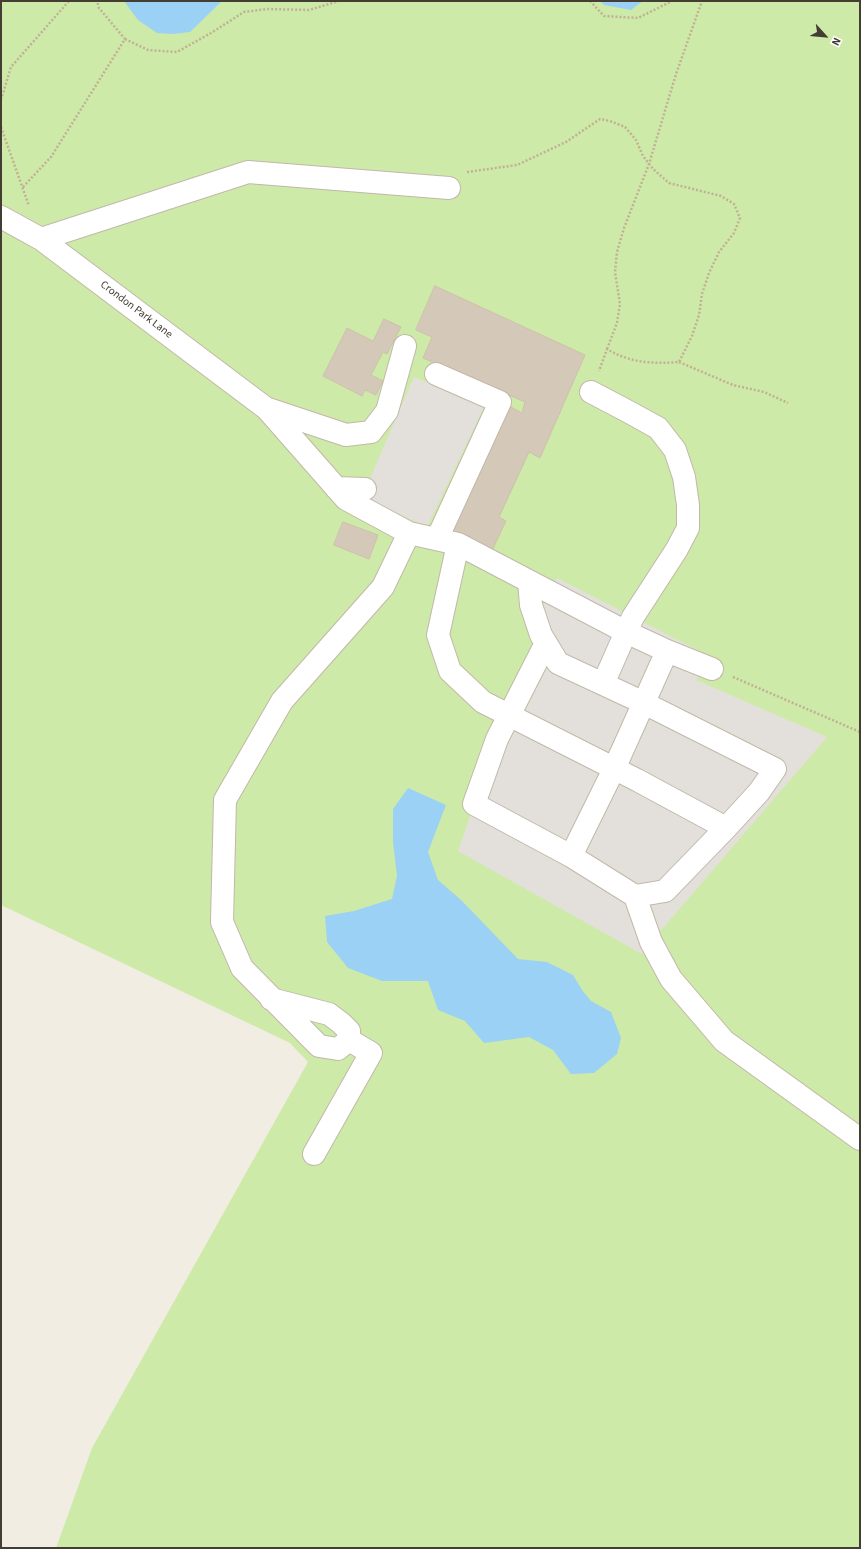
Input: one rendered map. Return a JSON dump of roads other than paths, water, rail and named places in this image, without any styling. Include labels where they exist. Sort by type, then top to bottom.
[{"type":"lane","points":[[41,239],[248,172],[449,188]]},
{"type":"lane","name":"Crondon Park Lane","points":[[1,217],[41,239],[267,409]]},
{"type":"lane","points":[[267,409],[346,435],[371,432],[387,411],[405,346]]},
{"type":"lane","points":[[436,374],[500,402],[437,539]]},
{"type":"lane","points":[[591,392],[658,428],[675,450],[684,478],[688,505],[688,528],[678,549],[658,578],[626,632],[603,684]]},
{"type":"lane","points":[[267,409],[346,499],[409,533],[458,544],[626,632],[667,651],[712,669]]},
{"type":"lane","points":[[336,488],[365,489]]},
{"type":"lane","points":[[349,1040],[338,1049],[319,1046],[242,968],[222,922],[225,800],[282,701],[383,587],[409,533]]},
{"type":"lane","points":[[458,544],[438,634],[450,671],[483,702],[726,828]]},
{"type":"lane","points":[[529,581],[531,605],[541,635],[558,663],[644,703],[775,769],[760,792],[665,891],[634,896]]},
{"type":"lane","points":[[546,643],[497,739],[474,804],[571,856],[634,896],[651,942],[672,979],[724,1041],[860,1139]]},
{"type":"lane","points":[[571,856],[614,769],[667,651]]},
{"type":"lane","points":[[271,999],[329,1014],[349,1031],[349,1040]]},
{"type":"lane","points":[[314,1154],[371,1053],[349,1040]]},
{"type":"water","points":[[124,1],[222,1],[190,32],[173,34],[157,33],[138,20]]},
{"type":"water","points":[[600,1],[643,1],[631,10],[604,5]]},
{"type":"water","points":[[408,788],[446,805],[428,852],[438,880],[461,900],[518,959],[547,962],[573,975],[591,1001],[611,1012],[621,1038],[617,1054],[594,1073],[571,1074],[553,1050],[529,1037],[484,1043],[465,1021],[438,1010],[428,981],[382,981],[348,968],[327,942],[325,916],[354,911],[392,899],[397,876],[393,842],[393,809]]}]
